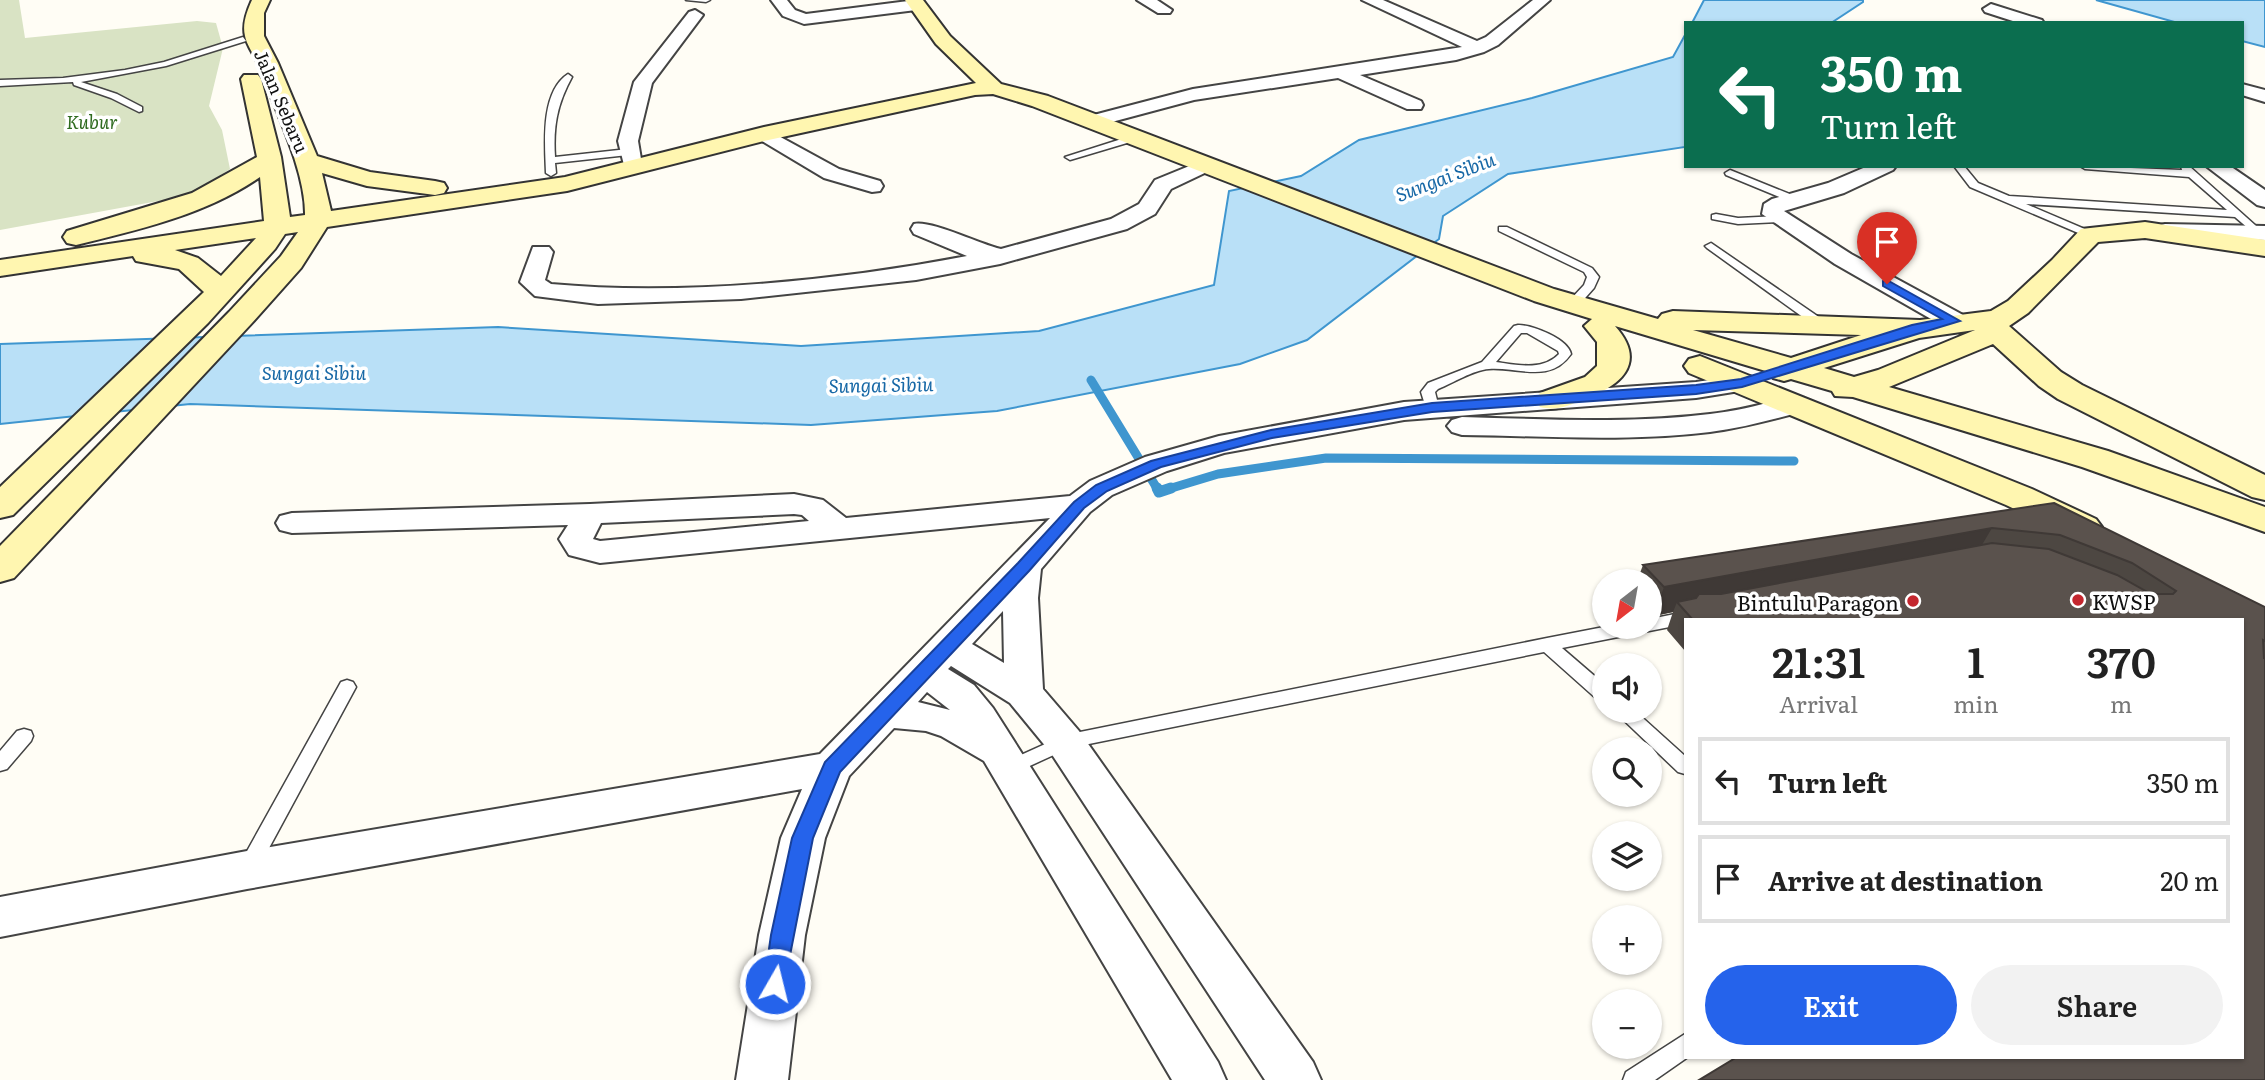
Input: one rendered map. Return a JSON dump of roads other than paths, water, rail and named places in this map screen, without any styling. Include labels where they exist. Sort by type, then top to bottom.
[{"type":"main road","name":"Jalan Sebaru","points":[[249,0],[241,16],[244,53],[262,117],[276,218]]},
{"type":"main road","name":"Jalan Sebaru","points":[[261,0],[255,13],[254,36],[268,63],[307,161],[318,212]]},
{"type":"main road","points":[[915,2],[943,40],[994,88]]},
{"type":"main road","points":[[0,506],[183,329],[230,306],[291,262],[343,237],[444,195],[551,167],[625,162],[968,90],[994,88],[1040,101],[1093,121],[1591,314],[1742,383],[2019,497],[2118,543]]},
{"type":"main road","points":[[50,244],[214,195],[243,180],[270,160]]},
{"type":"main road","points":[[307,161],[367,179],[444,195]]},
{"type":"main road","points":[[0,253],[50,244],[444,195],[567,184],[625,162]]},
{"type":"main road","points":[[291,262],[318,212]]},
{"type":"main road","points":[[0,268],[101,253],[276,218]]},
{"type":"main road","points":[[0,569],[109,453],[230,306],[270,241],[276,218]]},
{"type":"main road","points":[[1795,405],[1901,372],[1986,336],[2090,235],[2145,230],[2263,238]]},
{"type":"main road","points":[[101,253],[172,256],[204,271],[230,306]]},
{"type":"main road","points":[[1591,314],[1668,320],[1917,328]]},
{"type":"main road","points":[[1591,314],[2095,459],[2265,520]]},
{"type":"main road","points":[[1552,400],[1596,384],[1613,368],[1612,341],[1591,314]]},
{"type":"main road","points":[[1742,383],[1917,328],[1954,321],[1996,324],[2050,379],[2070,392],[2265,489]]},
{"type":"street","points":[[779,0],[789,13],[804,19],[915,2]]},
{"type":"street","points":[[1145,0],[1164,10]]},
{"type":"street","points":[[1370,0],[1478,48]]},
{"type":"street","points":[[1093,121],[1192,96],[1439,59],[1478,48],[1507,29],[1542,0]]},
{"type":"street","points":[[625,162],[628,141],[646,77],[692,8]]},
{"type":"street","points":[[1991,9],[2030,21]]},
{"type":"street","points":[[1341,73],[1414,105]]},
{"type":"street","points":[[2244,90],[2265,96]]},
{"type":"street","points":[[764,134],[789,152],[851,182],[872,186]]},
{"type":"street","points":[[541,252],[532,282],[544,291],[598,296],[741,292],[916,273],[1000,257],[1119,224],[1137,216],[1153,202],[1163,185],[1204,166]]},
{"type":"street","points":[[1881,168],[1836,188],[1793,199],[1772,209],[1773,214],[1843,259],[1954,321]]},
{"type":"street","points":[[2219,168],[2265,200]]},
{"type":"street","points":[[922,229],[977,252],[1000,257]]},
{"type":"street","points":[[762,1080],[782,935],[803,838],[832,768],[1024,567],[1079,505],[1101,488],[1156,464],[1271,434],[1372,417],[1432,408],[1696,390],[1742,383]]},
{"type":"street","points":[[1372,417],[1436,425],[1603,427],[1712,422],[1795,405]]},
{"type":"street","points":[[292,523],[590,514],[794,504],[813,507],[837,527]]},
{"type":"street","points":[[590,514],[576,539],[581,547],[600,552],[1079,505]]},
{"type":"street","points":[[744,539],[748,507]]},
{"type":"street","points":[[1024,567],[1020,598],[1024,693]]},
{"type":"street","points":[[935,659],[1024,693],[1065,742],[1295,1080]]},
{"type":"street","points":[[935,659],[1007,761],[1200,1080]]},
{"type":"street","points":[[883,712],[927,718],[955,726],[1007,761]]},
{"type":"street","points":[[3,911],[832,768]]},
{"type":"lane","points":[[692,8],[706,0]]},
{"type":"lane","points":[[0,83],[71,82],[169,64],[213,46],[244,53]]},
{"type":"lane","points":[[551,167],[548,126],[551,107],[568,77]]},
{"type":"lane","points":[[71,82],[114,96],[139,109]]},
{"type":"lane","points":[[1070,156],[1134,138]]},
{"type":"lane","points":[[1961,168],[1974,185],[2090,235]]},
{"type":"lane","points":[[2136,168],[2187,170],[2263,238]]},
{"type":"lane","points":[[1730,173],[1793,199]]},
{"type":"lane","points":[[2004,199],[2238,214]]},
{"type":"lane","points":[[1716,217],[1738,221],[1779,219]]},
{"type":"lane","points":[[1503,229],[1588,270],[1593,277],[1590,286],[1591,314]]},
{"type":"lane","points":[[1711,246],[1822,325]]},
{"type":"lane","points":[[1432,408],[1428,392],[1433,386],[1487,365],[1521,368],[1553,365],[1565,354],[1564,349],[1523,327],[1518,329],[1487,365]]},
{"type":"lane","points":[[1685,618],[1705,614]]},
{"type":"lane","points":[[1662,623],[1684,618]]},
{"type":"lane","points":[[1007,761],[1065,742],[1592,636]]},
{"type":"lane","points":[[1547,645],[1592,684]]},
{"type":"lane","points":[[247,870],[347,687]]},
{"type":"lane","points":[[1637,723],[1684,765]]},
{"type":"lane","points":[[0,764],[24,736]]},
{"type":"lane","points":[[1635,1080],[1684,1046]]},
{"type":"water","points":[[1704,0],[1863,0],[1834,21],[1693,21]]},
{"type":"water","points":[[2096,0],[2265,0],[2265,47],[2244,42],[2244,21],[2171,21]]},
{"type":"water","name":"Sungai Sibiu","points":[[1684,37],[1684,147],[1508,174],[1443,216],[1439,239],[1307,340],[1240,364],[997,411],[811,425],[190,404],[0,424],[0,344],[498,327],[801,346],[1039,331],[1214,285],[1229,191],[1301,176],[1359,140],[1532,98],[1673,57]]},
{"type":"waterway","points":[[1091,380],[1158,490]]},
{"type":"waterway","points":[[1165,490],[1218,474],[1326,458],[1794,461]]},
{"type":"waterway","points":[[1165,490],[1171,488]]},
{"type":"waterway","points":[[1158,490],[1165,490]]},
{"type":"place","name":"KWSP","points":[[2078,600]]},
{"type":"place","name":"Bintulu Paragon","points":[[1913,601]]},
{"type":"park label","name":"Kubur","points":[[92,121]]}]
